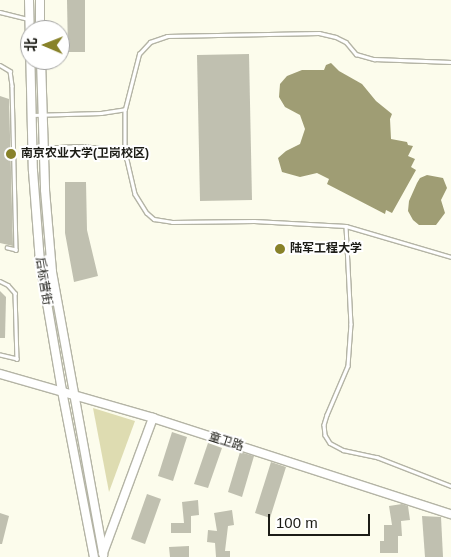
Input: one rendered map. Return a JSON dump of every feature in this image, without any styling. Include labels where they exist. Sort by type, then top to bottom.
[{"type":"street","points":[[29,0],[40,0],[40,20]]},
{"type":"street","name":"后标营街","points":[[29,0],[32,148],[40,262],[62,391],[94,557]]},
{"type":"street","name":"后标营街","points":[[41,70],[43,147],[52,272],[102,555]]},
{"type":"street","name":"童卫路","points":[[0,374],[153,418],[451,514]]},
{"type":"street","points":[[102,555],[153,418]]},
{"type":"lane","points":[[0,12],[29,19]]},
{"type":"lane","points":[[451,62],[374,59],[356,54],[346,42],[336,37],[319,33],[167,36],[150,42],[140,54],[125,109],[125,151],[134,194],[146,213],[154,219],[172,222],[254,221],[346,226],[451,257]]},
{"type":"lane","points":[[0,65],[10,71],[12,86],[16,250],[8,248]]},
{"type":"lane","points":[[31,115],[101,113],[125,109]]},
{"type":"lane","points":[[32,148],[82,146],[125,151]]},
{"type":"lane","points":[[346,226],[351,324],[348,366],[327,415],[324,425],[325,435],[330,443],[343,450],[377,457],[451,486]]},
{"type":"lane","points":[[0,281],[8,285],[15,293],[17,359],[0,355]]},
{"type":"shaded area","points":[[331,63],[339,71],[362,84],[376,101],[392,114],[390,119],[391,139],[407,142],[408,145],[413,146],[408,156],[415,159],[411,167],[416,170],[392,213],[386,210],[385,214],[327,184],[329,179],[317,173],[300,177],[282,172],[278,158],[286,151],[300,144],[305,129],[300,115],[285,107],[279,97],[280,84],[287,76],[302,70],[324,70],[326,65]]},
{"type":"shaded area","points":[[427,175],[443,178],[447,188],[441,200],[445,213],[436,225],[419,225],[413,220],[408,211],[409,201],[417,183],[420,178]]},
{"type":"shaded area","points":[[93,408],[135,421],[109,492]]},
{"type":"building","points":[[67,0],[85,0],[85,52],[70,52],[70,20],[67,20]]},
{"type":"building","points":[[249,54],[252,200],[200,201],[197,55]]},
{"type":"building","points":[[0,96],[9,99],[13,246],[0,243]]},
{"type":"building","points":[[65,182],[86,182],[87,230],[98,276],[74,282],[65,233]]},
{"type":"building","points":[[0,291],[6,297],[5,338],[0,338]]},
{"type":"building","points":[[172,432],[187,437],[173,481],[158,476]]},
{"type":"building","points":[[208,443],[222,448],[208,488],[194,484]]},
{"type":"building","points":[[240,452],[254,456],[242,497],[228,492]]},
{"type":"building","points":[[271,462],[286,467],[270,518],[255,513]]},
{"type":"building","points":[[147,494],[161,499],[145,544],[131,539]]},
{"type":"building","points":[[198,500],[199,515],[191,516],[191,533],[171,533],[171,523],[184,523],[182,502]]},
{"type":"building","points":[[402,504],[408,506],[410,520],[401,521],[402,536],[398,536],[398,553],[380,553],[380,541],[384,541],[384,525],[392,525],[389,506]]},
{"type":"building","points":[[232,510],[234,525],[228,526],[225,551],[230,551],[230,557],[216,557],[215,543],[207,542],[208,530],[217,531],[214,513]]},
{"type":"building","points":[[0,513],[9,516],[2,544],[0,544]]},
{"type":"building","points":[[422,516],[441,517],[443,557],[425,557]]},
{"type":"building","points":[[189,546],[189,557],[170,557],[169,547]]},
{"type":"place","name":"南京农业大学(卫岗校区)","points":[[11,154]]},
{"type":"place","name":"陆军工程大学","points":[[280,249]]}]
